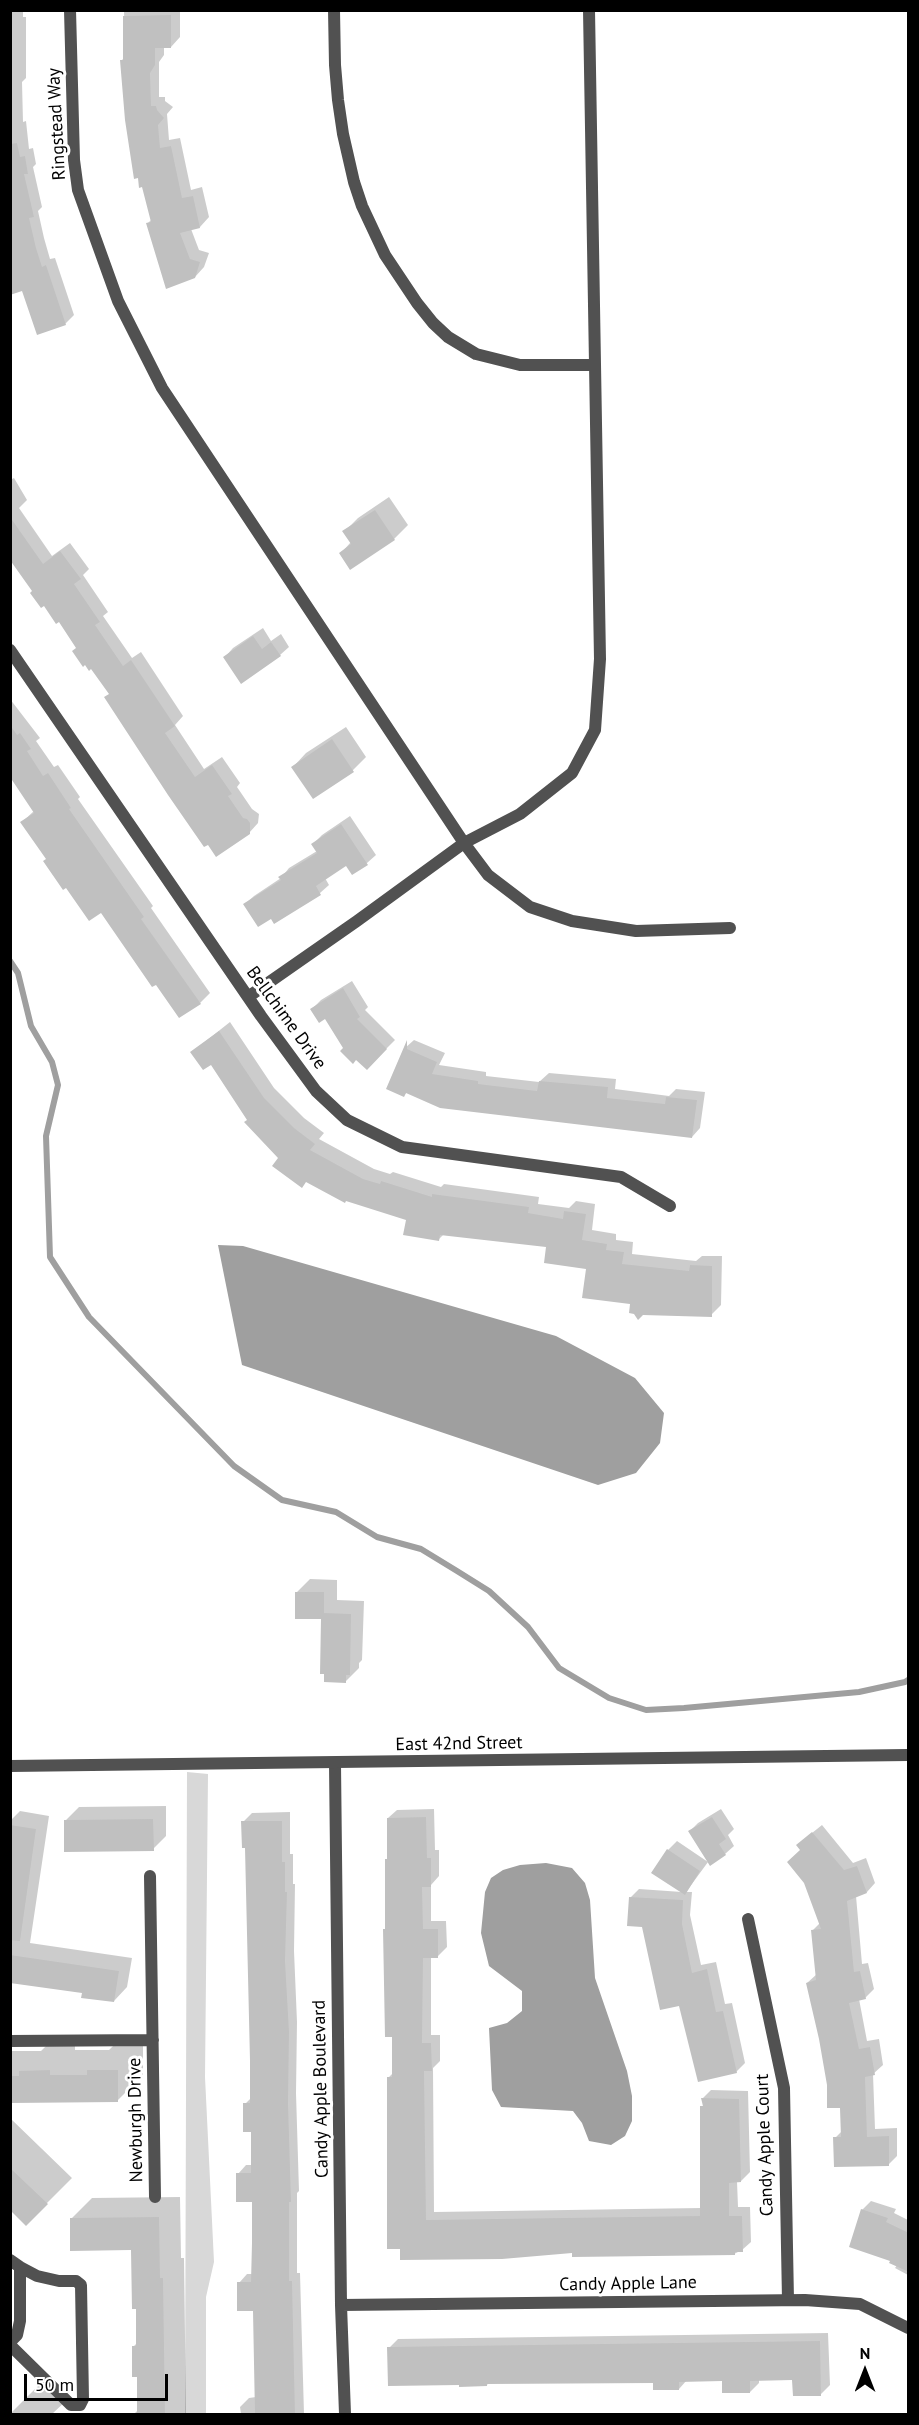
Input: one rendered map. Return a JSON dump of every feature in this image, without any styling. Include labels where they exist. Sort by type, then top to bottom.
[{"type":"street","name":"Ringstead Way","points":[[70,10],[74,160],[78,190],[117,301],[162,388],[464,843],[488,875],[530,907],[540,911],[572,921],[636,931],[730,928]]},
{"type":"street","points":[[334,10],[338,100],[354,182],[362,206],[385,255],[417,303],[448,337],[476,354],[520,365],[595,365]]},
{"type":"street","points":[[248,997],[464,843],[520,814],[572,773],[595,730],[600,659],[589,10]]},
{"type":"street","name":"Bellchime Drive","points":[[10,650],[248,997],[316,1091],[347,1120],[402,1148],[621,1178],[670,1206]]},
{"type":"street","name":"East 42nd Street","points":[[10,1766],[335,1764],[909,1755]]},
{"type":"street","name":"Candy Apple Boulevard","points":[[335,1764],[341,2305],[345,2415]]},
{"type":"street","points":[[150,1876],[153,2040]]},
{"type":"street","name":"Candy Apple Court","points":[[748,1919],[784,2088],[788,2300]]},
{"type":"street","name":"Newburgh Drive","points":[[10,2041],[153,2040],[155,2197]]},
{"type":"street","points":[[15,2264],[37,2276],[76,2281],[81,2285],[82,2399],[80,2404],[71,2404],[10,2344],[17,2335],[20,2325],[15,2264]]},
{"type":"street","name":"Candy Apple Lane","points":[[341,2305],[788,2300],[860,2304],[909,2328]]},
{"type":"shaded area","points":[[218,1245],[243,1246],[556,1336],[635,1378],[664,1413],[660,1443],[636,1473],[598,1485],[242,1365]]},
{"type":"shaded area","points":[[187,1772],[208,1774],[205,2077],[214,2262],[206,2297],[206,2414],[185,2414]]},
{"type":"shaded area","points":[[546,1863],[572,1868],[585,1883],[590,1900],[595,1978],[627,2071],[632,2096],[632,2121],[625,2136],[611,2145],[589,2141],[582,2123],[573,2111],[501,2107],[492,2090],[489,2028],[507,2023],[522,2011],[522,1991],[489,1966],[481,1933],[485,1892],[491,1878],[503,1870],[520,1865]]},
{"type":"building","points":[[171,15],[171,48],[155,48],[155,65],[150,73],[151,106],[156,106],[164,118],[158,125],[160,148],[171,146],[182,198],[193,196],[200,228],[180,233],[190,259],[200,262],[195,278],[166,289],[146,223],[151,222],[142,187],[139,188],[138,178],[134,179],[125,120],[120,60],[123,60],[123,16]]},
{"type":"building","points":[[17,143],[20,157],[25,156],[28,174],[24,174],[34,217],[29,218],[36,248],[42,267],[46,265],[66,325],[37,335],[22,291],[10,295],[10,144]]},
{"type":"building","points":[[375,510],[395,540],[350,570],[339,553],[351,544],[342,531]]},
{"type":"building","points":[[10,517],[43,564],[60,551],[81,579],[74,584],[100,622],[95,625],[123,666],[131,660],[175,726],[165,733],[195,777],[212,765],[232,794],[228,796],[243,818],[250,823],[250,834],[216,857],[208,845],[204,847],[104,697],[109,694],[91,669],[89,671],[85,665],[83,667],[72,651],[76,648],[59,622],[56,624],[44,606],[41,608],[10,560]]},
{"type":"building","points":[[253,636],[262,649],[271,642],[281,656],[241,684],[223,657]]},
{"type":"building","points":[[10,725],[17,735],[20,733],[31,749],[27,751],[43,776],[48,773],[71,808],[69,809],[144,917],[141,919],[201,1004],[179,1018],[156,985],[152,987],[101,913],[89,921],[66,888],[63,890],[43,861],[46,859],[20,822],[34,813],[10,777]]},
{"type":"building","points":[[332,739],[354,772],[313,799],[291,767]]},
{"type":"building","points":[[341,824],[368,865],[352,875],[346,866],[316,886],[321,895],[274,924],[271,919],[258,927],[243,904],[281,880],[278,877],[317,853],[311,844]]},
{"type":"building","points":[[343,988],[360,1017],[357,1019],[387,1049],[367,1070],[356,1060],[353,1064],[340,1051],[343,1048],[325,1019],[319,1023],[310,1009]]},
{"type":"building","points":[[219,1031],[264,1098],[294,1128],[315,1144],[310,1150],[363,1179],[380,1184],[381,1181],[432,1197],[432,1194],[529,1207],[528,1213],[563,1219],[564,1211],[586,1214],[582,1240],[607,1244],[606,1250],[624,1252],[622,1264],[689,1271],[690,1265],[712,1266],[712,1317],[643,1315],[638,1320],[634,1314],[629,1313],[630,1304],[582,1298],[586,1269],[544,1263],[546,1247],[440,1235],[439,1241],[403,1235],[406,1220],[346,1201],[345,1203],[306,1182],[302,1188],[272,1166],[278,1158],[244,1122],[247,1120],[211,1065],[203,1070],[190,1052]]},
{"type":"building","points":[[407,1040],[407,1049],[437,1062],[432,1074],[478,1081],[478,1084],[537,1091],[539,1081],[608,1087],[607,1098],[665,1104],[666,1097],[697,1100],[692,1138],[440,1108],[406,1093],[404,1097],[386,1089]]},
{"type":"building","points":[[295,1592],[324,1592],[324,1613],[351,1614],[350,1675],[346,1675],[346,1683],[324,1682],[324,1674],[320,1674],[321,1619],[295,1619]]},
{"type":"building","points":[[426,1817],[427,1858],[431,1858],[431,1887],[422,1887],[423,1929],[438,1929],[438,1958],[423,1958],[422,2043],[431,2043],[432,2071],[424,2071],[426,2220],[700,2216],[700,2106],[703,2106],[701,2098],[739,2099],[741,2182],[729,2183],[729,2216],[742,2216],[743,2252],[735,2252],[735,2255],[572,2257],[572,2253],[502,2259],[400,2260],[400,2249],[387,2249],[387,2077],[392,2077],[392,2037],[385,2037],[383,1929],[385,1929],[387,1818]]},
{"type":"building","points":[[712,1817],[726,1839],[719,1844],[726,1855],[710,1866],[688,1831]]},
{"type":"building","points":[[153,1819],[154,1851],[64,1852],[64,1820]]},
{"type":"building","points":[[241,1821],[282,1821],[282,1862],[285,1862],[285,1892],[287,1892],[285,1961],[289,2032],[288,2103],[291,2202],[289,2202],[289,2281],[292,2281],[295,2415],[255,2415],[253,2311],[237,2311],[237,2282],[251,2282],[252,2243],[252,2202],[236,2202],[236,2173],[251,2173],[251,2132],[243,2132],[243,2103],[250,2103],[250,2061],[245,1848],[242,1848]]},
{"type":"building","points":[[10,1825],[36,1829],[20,1941],[10,1940]]},
{"type":"building","points":[[812,1832],[844,1870],[857,1866],[867,1893],[847,1901],[854,1972],[860,1971],[866,1999],[849,2003],[859,2049],[870,2047],[875,2075],[865,2077],[867,2137],[889,2136],[889,2166],[834,2167],[833,2137],[841,2137],[840,2108],[827,2108],[827,2085],[806,1983],[816,1980],[811,1930],[821,1929],[804,1883],[787,1862],[800,1850],[796,1845]]},
{"type":"building","points":[[667,1849],[700,1871],[685,1895],[651,1873]]},
{"type":"building","points":[[629,1897],[683,1900],[682,1924],[692,1973],[707,1969],[716,2012],[723,2011],[737,2073],[698,2082],[679,2006],[660,2010],[642,1927],[627,1926]]},
{"type":"building","points":[[10,1955],[119,1971],[114,2002],[81,1998],[82,1993],[10,1983]]},
{"type":"building","points":[[50,2070],[50,2075],[87,2075],[87,2070],[118,2070],[118,2102],[10,2103],[10,2076],[19,2076],[19,2071]]},
{"type":"building","points":[[10,2168],[48,2204],[26,2226],[10,2210]]},
{"type":"building","points":[[861,2209],[888,2218],[886,2222],[909,2233],[909,2272],[889,2263],[890,2261],[849,2247]]},
{"type":"building","points":[[159,2217],[160,2278],[163,2278],[165,2415],[137,2415],[137,2377],[132,2377],[132,2346],[136,2346],[136,2309],[132,2309],[131,2250],[70,2251],[70,2218]]},
{"type":"building","points":[[820,2341],[821,2396],[793,2396],[792,2380],[750,2381],[750,2393],[722,2393],[722,2381],[679,2382],[679,2390],[653,2390],[653,2383],[487,2384],[487,2386],[459,2387],[459,2385],[388,2386],[387,2347]]},
{"type":"waterway","points":[[10,961],[18,973],[31,1026],[52,1062],[58,1085],[46,1136],[50,1257],[89,1317],[234,1466],[282,1500],[336,1512],[377,1537],[421,1549],[489,1591],[528,1627],[559,1668],[609,1698],[646,1710],[859,1692],[908,1680]]}]
